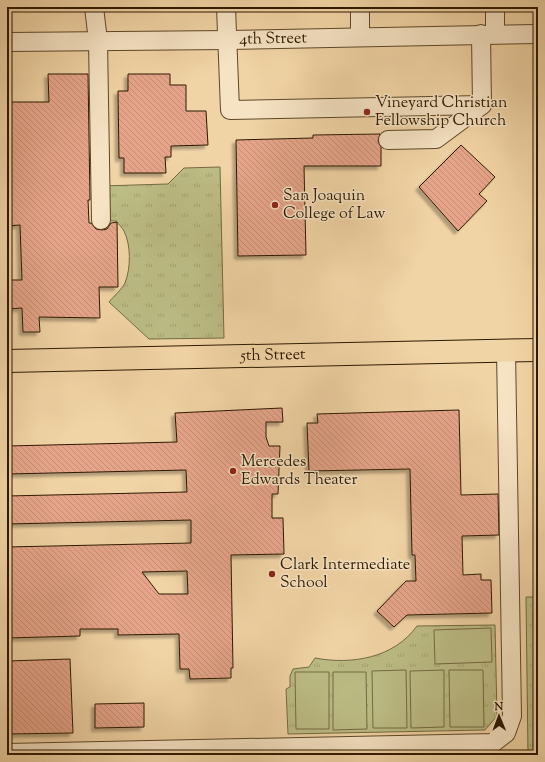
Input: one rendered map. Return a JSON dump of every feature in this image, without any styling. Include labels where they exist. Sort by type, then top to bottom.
[{"type":"main road","name":"5th Street","points":[[7,361],[538,350]]},
{"type":"street","points":[[94,7],[98,41],[101,220]]},
{"type":"street","points":[[226,7],[230,110],[482,105]]},
{"type":"street","points":[[360,7],[360,36]]},
{"type":"street","points":[[388,140],[436,140],[482,105],[488,34],[495,7]]},
{"type":"street","name":"4th Street","points":[[7,42],[227,40],[360,36],[538,34]]},
{"type":"street","points":[[7,753],[493,743],[506,733],[512,716],[506,351]]},
{"type":"green space","points":[[220,167],[224,338],[149,339],[109,302],[125,283],[129,264],[129,250],[124,231],[116,221],[101,220],[101,186],[168,184],[184,168]]},
{"type":"green space","points":[[526,597],[538,597],[538,755],[528,755]]},
{"type":"green space","points":[[533,612],[538,612],[538,663],[535,663]]},
{"type":"green space","points":[[495,625],[497,716],[485,730],[288,734],[286,689],[290,687],[290,676],[293,669],[309,667],[315,658],[343,660],[371,657],[397,645],[408,637],[417,626]]},
{"type":"green space","points":[[491,628],[492,662],[435,664],[434,630]]},
{"type":"green space","points":[[406,670],[407,728],[373,728],[372,671]]},
{"type":"green space","points":[[444,670],[444,727],[411,728],[410,671]]},
{"type":"green space","points":[[449,670],[483,670],[484,727],[450,727]]},
{"type":"green space","points":[[295,672],[329,672],[329,729],[296,729]]},
{"type":"green space","points":[[333,672],[366,672],[367,729],[333,730]]},
{"type":"building","points":[[48,74],[88,74],[89,223],[91,223],[96,229],[102,230],[107,229],[111,223],[117,222],[118,287],[99,287],[100,318],[39,317],[40,332],[23,332],[22,308],[8,309],[7,280],[22,280],[20,225],[7,226],[7,102],[49,102]]},
{"type":"building","points":[[128,74],[170,74],[170,85],[186,85],[186,111],[206,111],[208,145],[171,146],[171,157],[165,157],[166,173],[124,173],[124,158],[119,158],[118,91],[128,91]]},
{"type":"building","points":[[380,134],[378,141],[381,147],[381,166],[304,166],[306,255],[238,256],[236,140],[313,138],[313,135]]},
{"type":"building","points":[[461,145],[495,177],[479,194],[487,201],[458,231],[419,187]]},
{"type":"building","points":[[282,408],[283,422],[266,422],[266,437],[269,446],[280,446],[278,494],[272,494],[272,518],[283,518],[284,554],[231,555],[233,668],[231,668],[231,678],[190,679],[189,669],[180,669],[179,634],[118,635],[118,629],[80,629],[80,636],[7,638],[7,547],[191,543],[191,520],[7,524],[7,496],[187,492],[186,470],[7,474],[7,446],[177,442],[175,413]],"holes":[[[187,571],[188,594],[159,594],[142,572]]]},
{"type":"building","points":[[459,410],[461,495],[498,494],[499,535],[462,536],[463,575],[481,574],[481,580],[491,580],[492,613],[407,615],[394,627],[377,611],[406,581],[416,581],[415,555],[412,555],[410,469],[309,471],[307,423],[318,423],[317,414]]},
{"type":"building","points":[[70,659],[73,733],[7,734],[7,661]]},
{"type":"building","points":[[144,703],[144,727],[95,728],[95,704]]},
{"type":"place","name":"Vineyard Christian Fellowship Church","points":[[367,112]]},
{"type":"place","name":"San Joaquin College of Law","points":[[275,205]]},
{"type":"place","name":"Mercedes Edwards Theater","points":[[233,471]]},
{"type":"place","name":"Clark Intermediate School","points":[[272,574]]}]
